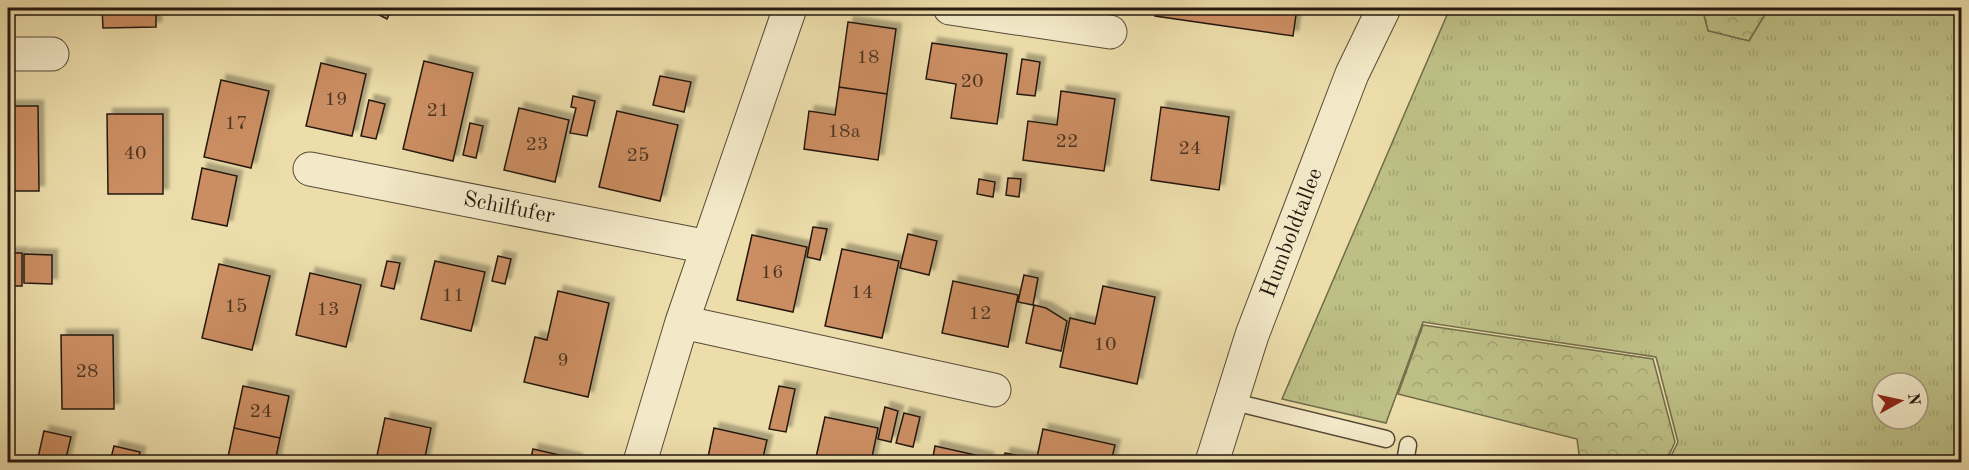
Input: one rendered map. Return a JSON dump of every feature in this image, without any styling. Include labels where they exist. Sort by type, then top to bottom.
[{"type":"street","points":[[640,462],[682,322],[790,8]]},
{"type":"street","points":[[950,8],[1110,32]]},
{"type":"street","name":"Humboldtallee","points":[[1212,462],[1252,335],[1352,74],[1384,8]]},
{"type":"street","points":[[8,54],[52,54]]},
{"type":"street","name":"Schilfufer","points":[[310,169],[708,247]]},
{"type":"street","points":[[682,322],[994,390]]},
{"type":"lane","points":[[1230,401],[1386,439]]},
{"type":"lane","points":[[1405,462],[1408,446]]},
{"type":"green space","points":[[1450,8],[1702,8],[1708,31],[1749,41],[1769,8],[1961,8],[1961,462],[1668,462],[1678,442],[1656,357],[1423,322],[1386,423],[1282,399]]},
{"type":"green space","points":[[1702,8],[1769,8],[1749,41],[1708,31]]},
{"type":"green space","points":[[1423,325],[1653,359],[1675,442],[1666,462],[1580,462],[1577,439],[1398,394]]},
{"type":"building","points":[[102,8],[156,8],[156,27],[103,28]]},
{"type":"building","points":[[377,8],[392,8],[387,19],[375,13]]},
{"type":"building","points":[[1154,8],[1297,8],[1293,36],[1155,16]]},
{"type":"building","points":[[848,22],[896,29],[887,94],[839,87]]},
{"type":"building","points":[[932,43],[1007,54],[997,124],[951,118],[956,84],[926,79]]},
{"type":"building","points":[[1022,59],[1040,62],[1035,96],[1017,94]]},
{"type":"building","points":[[424,61],[473,73],[453,161],[403,149]]},
{"type":"building","points":[[321,63],[366,74],[352,136],[306,126]]},
{"type":"building","points":[[660,76],[691,82],[684,112],[653,105]]},
{"type":"building","points":[[221,80],[269,91],[251,168],[204,157]]},
{"type":"building","points":[[839,87],[887,94],[878,160],[804,149],[809,111],[835,115]]},
{"type":"building","points":[[1061,91],[1115,99],[1104,171],[1023,160],[1028,121],[1057,125]]},
{"type":"building","points":[[573,96],[595,101],[587,136],[570,133],[576,108],[571,107]]},
{"type":"building","points":[[369,100],[385,104],[376,139],[361,136]]},
{"type":"building","points":[[8,106],[38,106],[39,191],[8,191]]},
{"type":"building","points":[[1161,107],[1229,117],[1219,190],[1151,180]]},
{"type":"building","points":[[519,108],[569,120],[555,182],[504,170]]},
{"type":"building","points":[[617,111],[678,125],[660,201],[599,187]]},
{"type":"building","points":[[107,114],[163,114],[163,194],[108,194]]},
{"type":"building","points":[[470,123],[483,126],[476,158],[463,155]]},
{"type":"building","points":[[202,168],[237,176],[227,226],[192,219]]},
{"type":"building","points":[[1008,178],[1021,179],[1019,197],[1006,195]]},
{"type":"building","points":[[979,179],[995,182],[993,197],[977,194]]},
{"type":"building","points":[[813,227],[827,229],[820,260],[807,257]]},
{"type":"building","points":[[908,234],[937,241],[929,275],[900,268]]},
{"type":"building","points":[[752,235],[807,247],[793,312],[737,300]]},
{"type":"building","points":[[842,249],[899,261],[882,338],[825,326]]},
{"type":"building","points":[[8,253],[22,253],[22,286],[8,286]]},
{"type":"building","points":[[24,254],[52,255],[52,284],[24,283]]},
{"type":"building","points":[[498,256],[511,259],[505,284],[492,281]]},
{"type":"building","points":[[387,261],[400,263],[394,289],[381,286]]},
{"type":"building","points":[[435,261],[485,272],[471,331],[421,319]]},
{"type":"building","points":[[219,264],[270,276],[252,350],[202,338]]},
{"type":"building","points":[[310,273],[361,285],[346,347],[296,335]]},
{"type":"building","points":[[1024,275],[1038,278],[1033,305],[1018,302]]},
{"type":"building","points":[[953,281],[1018,295],[1008,347],[942,333]]},
{"type":"building","points":[[1103,286],[1155,297],[1137,384],[1060,367],[1070,318],[1095,324]]},
{"type":"building","points":[[558,291],[609,303],[588,397],[524,382],[535,337],[547,340]]},
{"type":"building","points":[[1034,305],[1046,308],[1067,321],[1061,351],[1026,343]]},
{"type":"building","points":[[61,335],[113,335],[114,409],[62,409]]},
{"type":"building","points":[[243,386],[289,396],[280,438],[234,428]]},
{"type":"building","points":[[779,386],[795,389],[786,432],[769,429]]},
{"type":"building","points":[[885,407],[898,411],[891,442],[878,439]]},
{"type":"building","points":[[904,413],[920,417],[913,447],[896,443]]},
{"type":"building","points":[[825,417],[878,428],[871,462],[815,462]]},
{"type":"building","points":[[385,418],[431,428],[424,462],[376,460]]},
{"type":"building","points":[[234,428],[280,438],[275,462],[227,462]]},
{"type":"building","points":[[714,428],[767,440],[762,462],[707,462]]},
{"type":"building","points":[[1043,429],[1115,445],[1111,462],[1036,462]]},
{"type":"building","points":[[44,431],[71,437],[65,462],[37,462]]},
{"type":"building","points":[[114,446],[140,452],[138,462],[110,462]]},
{"type":"building","points":[[935,446],[989,458],[988,462],[932,462]]},
{"type":"building","points":[[533,449],[577,459],[576,462],[530,462]]},
{"type":"building","points":[[1005,453],[1036,459],[1036,462],[1003,462]]}]
